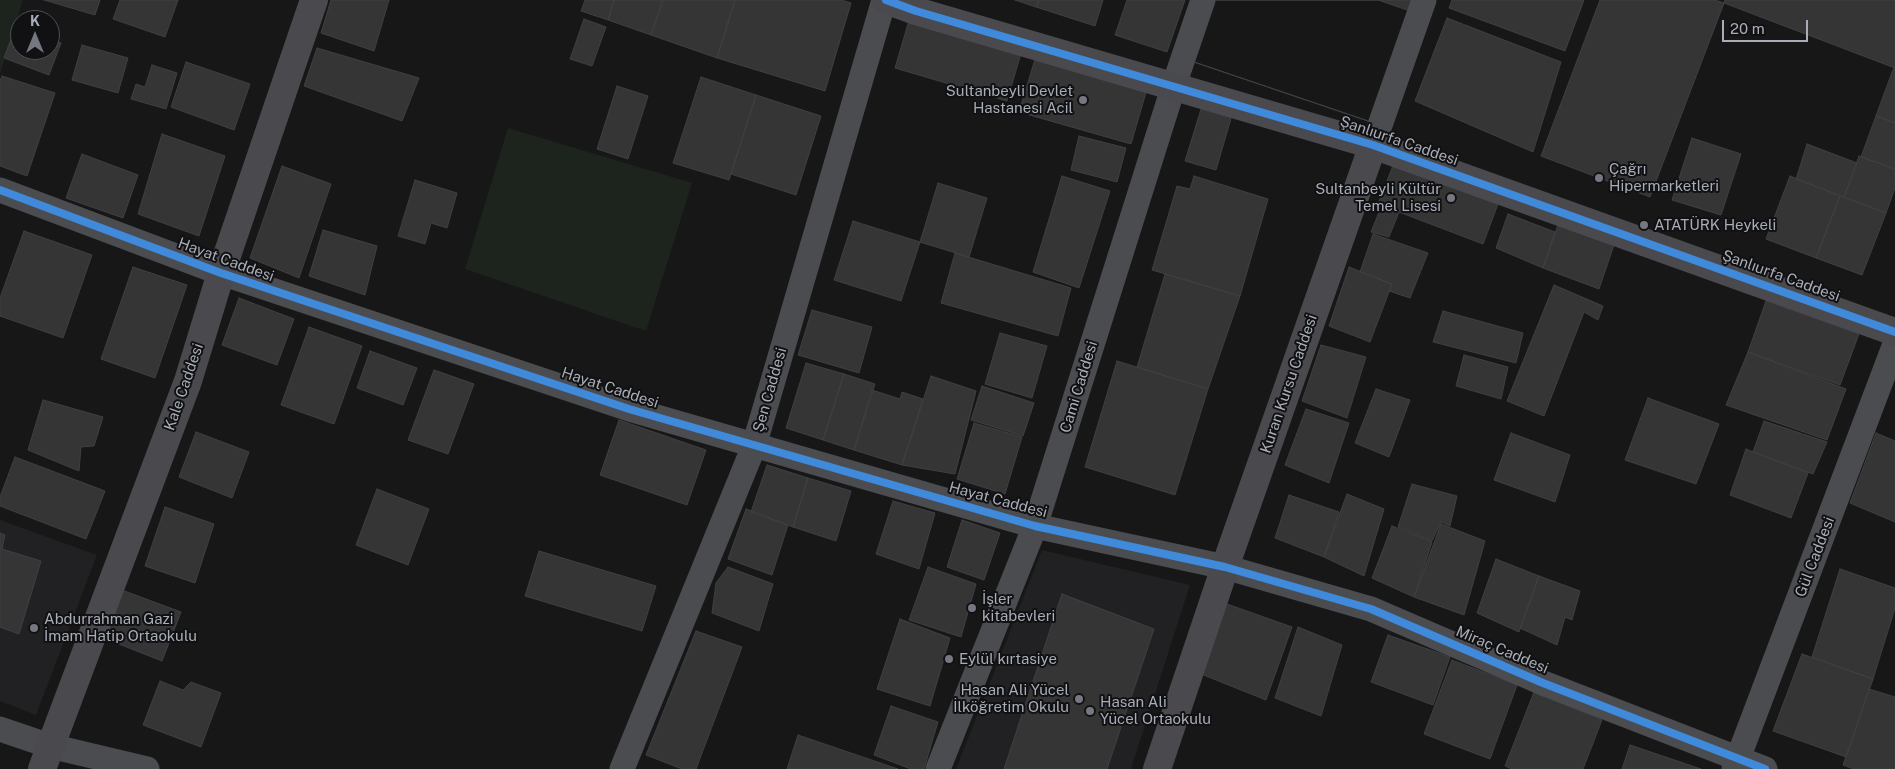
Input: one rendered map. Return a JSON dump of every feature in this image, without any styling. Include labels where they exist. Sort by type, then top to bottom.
[{"type":"street","name":"Kale Caddesi","points":[[46,758],[188,381],[221,273],[314,0]]},
{"type":"street","name":"Şanlıurfa Caddesi","points":[[885,0],[916,11],[1373,144],[1895,332]]},
{"type":"street","name":"Şen Caddesi","points":[[622,769],[754,446],[885,0]]},
{"type":"street","name":"Cami Caddesi","points":[[938,769],[1035,526],[1174,85],[1203,0]]},
{"type":"street","name":"Kuran Kursu Caddesi","points":[[1158,769],[1225,567],[1424,0]]},
{"type":"street","name":"Hayat Caddesi","points":[[0,190],[221,273],[629,409],[1035,526],[1225,567]]},
{"type":"street","name":"Gül Caddesi","points":[[1736,764],[1895,344]]},
{"type":"street","name":"Miraç Caddesi","points":[[1225,567],[1371,609],[1736,764],[1765,769]]},
{"type":"street","points":[[0,729],[46,758],[148,769]]},
{"type":"shaded area","points":[[0,0],[23,0],[20,10],[10,10],[10,42],[0,74]]},
{"type":"shaded area","points":[[508,128],[692,183],[646,331],[465,269]]},
{"type":"shaded area","name":"Abdurrahman Gazi İmam Hatip Ortaokulu","points":[[0,520],[97,555],[36,715],[0,701]]},
{"type":"shaded area","points":[[1042,550],[1190,585],[1131,769],[956,769]]},
{"type":"building","points":[[44,0],[100,0],[95,15]]},
{"type":"building","points":[[120,0],[178,0],[165,37],[113,19]]},
{"type":"building","points":[[331,0],[389,0],[374,51],[321,33]]},
{"type":"building","points":[[585,0],[614,0],[608,20],[581,11]]},
{"type":"building","points":[[614,0],[663,0],[651,35],[608,20]]},
{"type":"building","points":[[663,0],[735,0],[717,58],[651,35]]},
{"type":"building","points":[[735,0],[841,0],[851,3],[825,91],[717,58]]},
{"type":"building","points":[[1015,0],[1039,0],[1036,7]]},
{"type":"building","points":[[1039,0],[1103,0],[1095,26],[1036,7]]},
{"type":"building","points":[[1127,0],[1185,0],[1167,52],[1115,35]]},
{"type":"building","points":[[1208,0],[1378,0],[1413,12],[1371,122],[1191,61]]},
{"type":"building","points":[[1212,0],[1413,0],[1371,122],[1191,61]]},
{"type":"building","points":[[1452,0],[1584,0],[1565,51],[1449,8]]},
{"type":"building","points":[[1600,0],[1715,0],[1724,3],[1650,197],[1541,156]]},
{"type":"building","points":[[1725,0],[1895,0],[1895,68],[1724,3]]},
{"type":"building","points":[[910,17],[1022,50],[1007,101],[895,68]]},
{"type":"building","points":[[1447,18],[1561,62],[1533,152],[1415,101]]},
{"type":"building","points":[[584,19],[606,27],[592,66],[570,59]]},
{"type":"building","points":[[10,42],[10,60],[55,60],[49,75],[4,58]]},
{"type":"building","points":[[82,45],[128,58],[118,93],[72,80]]},
{"type":"building","points":[[317,48],[419,78],[402,121],[304,86]]},
{"type":"building","name":"Sultanbeyli Devlet Hastanesi Acil","points":[[1036,56],[1147,89],[1131,144],[1019,112]]},
{"type":"building","points":[[186,62],[250,84],[234,130],[171,107]]},
{"type":"building","points":[[152,65],[177,73],[166,109],[131,99],[136,84],[145,87]]},
{"type":"building","points":[[1895,68],[1895,123],[1876,116]]},
{"type":"building","points":[[2,76],[55,93],[27,176],[0,166],[0,81]]},
{"type":"building","points":[[701,77],[756,95],[729,180],[673,163]]},
{"type":"building","points":[[617,86],[648,96],[628,159],[597,149]]},
{"type":"building","points":[[756,95],[821,116],[796,195],[731,174]]},
{"type":"building","points":[[1202,106],[1232,115],[1216,170],[1185,161]]},
{"type":"building","points":[[1876,116],[1895,123],[1895,169],[1861,157]]},
{"type":"building","points":[[162,134],[225,156],[199,236],[138,214]]},
{"type":"building","points":[[1079,136],[1126,148],[1117,182],[1071,170]]},
{"type":"building","points":[[1692,138],[1741,154],[1721,215],[1672,200]]},
{"type":"building","points":[[1807,144],[1857,163],[1844,197],[1796,179]]},
{"type":"building","points":[[82,154],[138,175],[123,218],[66,198]]},
{"type":"building","points":[[1859,156],[1895,169],[1895,188],[1886,213],[1844,197]]},
{"type":"building","points":[[1394,163],[1498,204],[1483,244],[1378,204]]},
{"type":"building","points":[[282,166],[331,184],[299,278],[250,258]]},
{"type":"building","points":[[1062,176],[1110,191],[1079,288],[1033,272]]},
{"type":"building","points":[[1194,176],[1268,199],[1240,296],[1152,270],[1177,186],[1190,189]]},
{"type":"building","points":[[1790,176],[1840,196],[1816,258],[1766,239]]},
{"type":"building","points":[[415,180],[457,193],[447,228],[431,223],[425,244],[398,236]]},
{"type":"building","points":[[938,183],[987,198],[969,257],[920,242]]},
{"type":"building","points":[[1840,196],[1886,213],[1862,275],[1816,258]]},
{"type":"building","points":[[1382,205],[1399,212],[1389,237],[1371,232]]},
{"type":"building","points":[[1508,214],[1555,232],[1543,268],[1496,248]]},
{"type":"building","points":[[853,221],[920,242],[901,301],[834,280]]},
{"type":"building","points":[[1559,222],[1615,242],[1599,289],[1543,268]]},
{"type":"building","points":[[323,230],[377,246],[365,295],[309,276]]},
{"type":"building","points":[[24,231],[92,255],[63,338],[0,316],[0,298]]},
{"type":"building","points":[[1373,234],[1428,253],[1410,298],[1389,291],[1392,284],[1360,272]]},
{"type":"building","points":[[955,253],[1071,288],[1058,336],[941,303]]},
{"type":"building","points":[[133,267],[187,285],[155,378],[101,359]]},
{"type":"building","points":[[1349,267],[1392,284],[1370,342],[1329,326]]},
{"type":"building","points":[[1165,274],[1240,296],[1208,389],[1137,367]]},
{"type":"building","points":[[1554,285],[1603,306],[1598,320],[1584,312],[1544,416],[1507,401]]},
{"type":"building","points":[[239,298],[294,319],[277,365],[222,345]]},
{"type":"building","points":[[1766,301],[1859,334],[1840,385],[1748,352]]},
{"type":"building","points":[[812,310],[872,327],[859,373],[798,355]]},
{"type":"building","points":[[1443,311],[1523,333],[1516,363],[1433,342]]},
{"type":"building","points":[[309,327],[362,346],[334,424],[281,405]]},
{"type":"building","points":[[1000,333],[1047,346],[1032,398],[985,384]]},
{"type":"building","points":[[1321,345],[1366,357],[1347,418],[1302,401]]},
{"type":"building","points":[[370,351],[417,368],[403,405],[357,388]]},
{"type":"building","points":[[1748,352],[1846,389],[1827,440],[1726,405]]},
{"type":"building","points":[[1464,355],[1508,367],[1501,399],[1456,386]]},
{"type":"building","points":[[1117,361],[1208,389],[1175,495],[1085,467]]},
{"type":"building","points":[[806,363],[844,374],[823,440],[786,428]]},
{"type":"building","points":[[434,370],[474,384],[448,454],[408,440]]},
{"type":"building","points":[[844,374],[875,384],[854,450],[823,440]]},
{"type":"building","points":[[931,376],[976,391],[955,474],[902,465]]},
{"type":"building","points":[[982,386],[1034,403],[1023,436],[971,420]]},
{"type":"building","points":[[1376,389],[1410,400],[1389,457],[1355,443]]},
{"type":"building","points":[[872,390],[900,399],[902,392],[923,399],[902,465],[854,450]]},
{"type":"building","points":[[1648,398],[1719,424],[1696,484],[1625,460]]},
{"type":"building","points":[[43,400],[103,417],[94,446],[81,447],[79,471],[28,450]]},
{"type":"building","points":[[1306,409],[1349,423],[1329,483],[1285,465]]},
{"type":"building","points":[[619,420],[706,450],[687,505],[600,475]]},
{"type":"building","points":[[1764,421],[1827,442],[1813,474],[1753,452]]},
{"type":"building","points":[[974,423],[1022,437],[1005,494],[957,479]]},
{"type":"building","points":[[196,432],[249,452],[232,498],[179,477]]},
{"type":"building","points":[[1511,433],[1570,455],[1555,502],[1494,480]]},
{"type":"building","points":[[1876,433],[1895,441],[1895,522],[1850,503]]},
{"type":"building","points":[[1746,449],[1808,473],[1791,518],[1730,495]]},
{"type":"building","points":[[15,457],[105,491],[86,539],[0,506],[0,497]]},
{"type":"building","points":[[767,465],[808,478],[793,527],[751,512]]},
{"type":"building","points":[[808,478],[851,491],[836,541],[793,527]]},
{"type":"building","points":[[1412,484],[1457,496],[1450,526],[1441,522],[1432,541],[1398,527]]},
{"type":"building","points":[[377,489],[429,509],[408,565],[356,545]]},
{"type":"building","points":[[1347,494],[1384,509],[1364,576],[1324,557]]},
{"type":"building","points":[[1289,495],[1339,512],[1324,557],[1275,538]]},
{"type":"building","points":[[893,501],[935,513],[919,569],[876,554]]},
{"type":"building","points":[[165,507],[214,524],[195,583],[145,566]]},
{"type":"building","points":[[746,509],[788,525],[772,575],[728,559]]},
{"type":"building","points":[[962,520],[1000,533],[984,580],[947,567]]},
{"type":"building","points":[[1441,524],[1485,541],[1464,615],[1414,597]]},
{"type":"building","points":[[1392,526],[1432,542],[1414,597],[1372,578]]},
{"type":"building","points":[[0,533],[5,535],[2,549],[41,561],[19,634],[0,627]]},
{"type":"building","points":[[539,551],[656,586],[642,631],[525,596]]},
{"type":"building","points":[[1496,559],[1539,576],[1519,632],[1477,613]]},
{"type":"building","points":[[728,567],[773,584],[759,631],[712,613],[716,583]]},
{"type":"building","points":[[928,567],[976,584],[961,637],[909,620]]},
{"type":"building","points":[[1840,569],[1895,588],[1895,608],[1873,679],[1812,657]]},
{"type":"building","points":[[1539,576],[1580,591],[1572,620],[1565,617],[1557,645],[1520,628]]},
{"type":"building","points":[[119,589],[181,612],[162,661],[101,637]]},
{"type":"building","name":"Hasan Ali Yücel İlköğretim Okulu","points":[[1062,594],[1154,629],[1107,769],[1004,769]]},
{"type":"building","points":[[1227,604],[1292,627],[1266,700],[1201,674]]},
{"type":"building","points":[[900,619],[950,638],[930,706],[877,689]]},
{"type":"building","points":[[1298,627],[1342,645],[1321,716],[1275,698]]},
{"type":"building","points":[[696,631],[742,647],[696,769],[682,769],[646,755]]},
{"type":"building","points":[[1388,635],[1450,657],[1433,705],[1371,682]]},
{"type":"building","points":[[1802,654],[1873,679],[1846,757],[1773,731]]},
{"type":"building","points":[[1452,660],[1517,685],[1490,759],[1424,734]]},
{"type":"building","points":[[160,681],[183,690],[191,682],[221,693],[201,747],[143,725]]},
{"type":"building","points":[[1869,689],[1895,697],[1895,769],[1854,769],[1843,765]]},
{"type":"building","points":[[1534,692],[1602,720],[1583,769],[1512,769],[1505,766]]},
{"type":"building","points":[[891,706],[938,722],[924,769],[911,769],[874,755]]},
{"type":"building","points":[[798,735],[898,769],[787,769]]},
{"type":"building","points":[[1630,745],[1701,769],[1622,769]]},
{"type":"cycle path","points":[[886,0],[916,11],[1373,145],[1895,332]]},
{"type":"cycle path","points":[[0,190],[221,273],[629,409],[1035,526],[1225,567],[1371,609],[1543,683],[1765,769]]},
{"type":"place","name":"Sultanbeyli Devlet Hastanesi Acil","points":[[1083,100]]},
{"type":"place","name":"Çağrı Hipermarketleri","points":[[1599,178]]},
{"type":"place","name":"Sultanbeyli Kültür Temel Lisesi","points":[[1451,198]]},
{"type":"place","name":"ATATÜRK Heykeli","points":[[1644,225]]},
{"type":"place","name":"İşler kitabevleri","points":[[972,608]]},
{"type":"place","name":"Abdurrahman Gazi İmam Hatip Ortaokulu","points":[[34,628]]},
{"type":"place","name":"Eylül kırtasiye","points":[[949,659]]},
{"type":"place","name":"Hasan Ali Yücel İlköğretim Okulu","points":[[1079,699]]},
{"type":"place","name":"Hasan Ali Yücel Ortaokulu","points":[[1090,711]]}]
